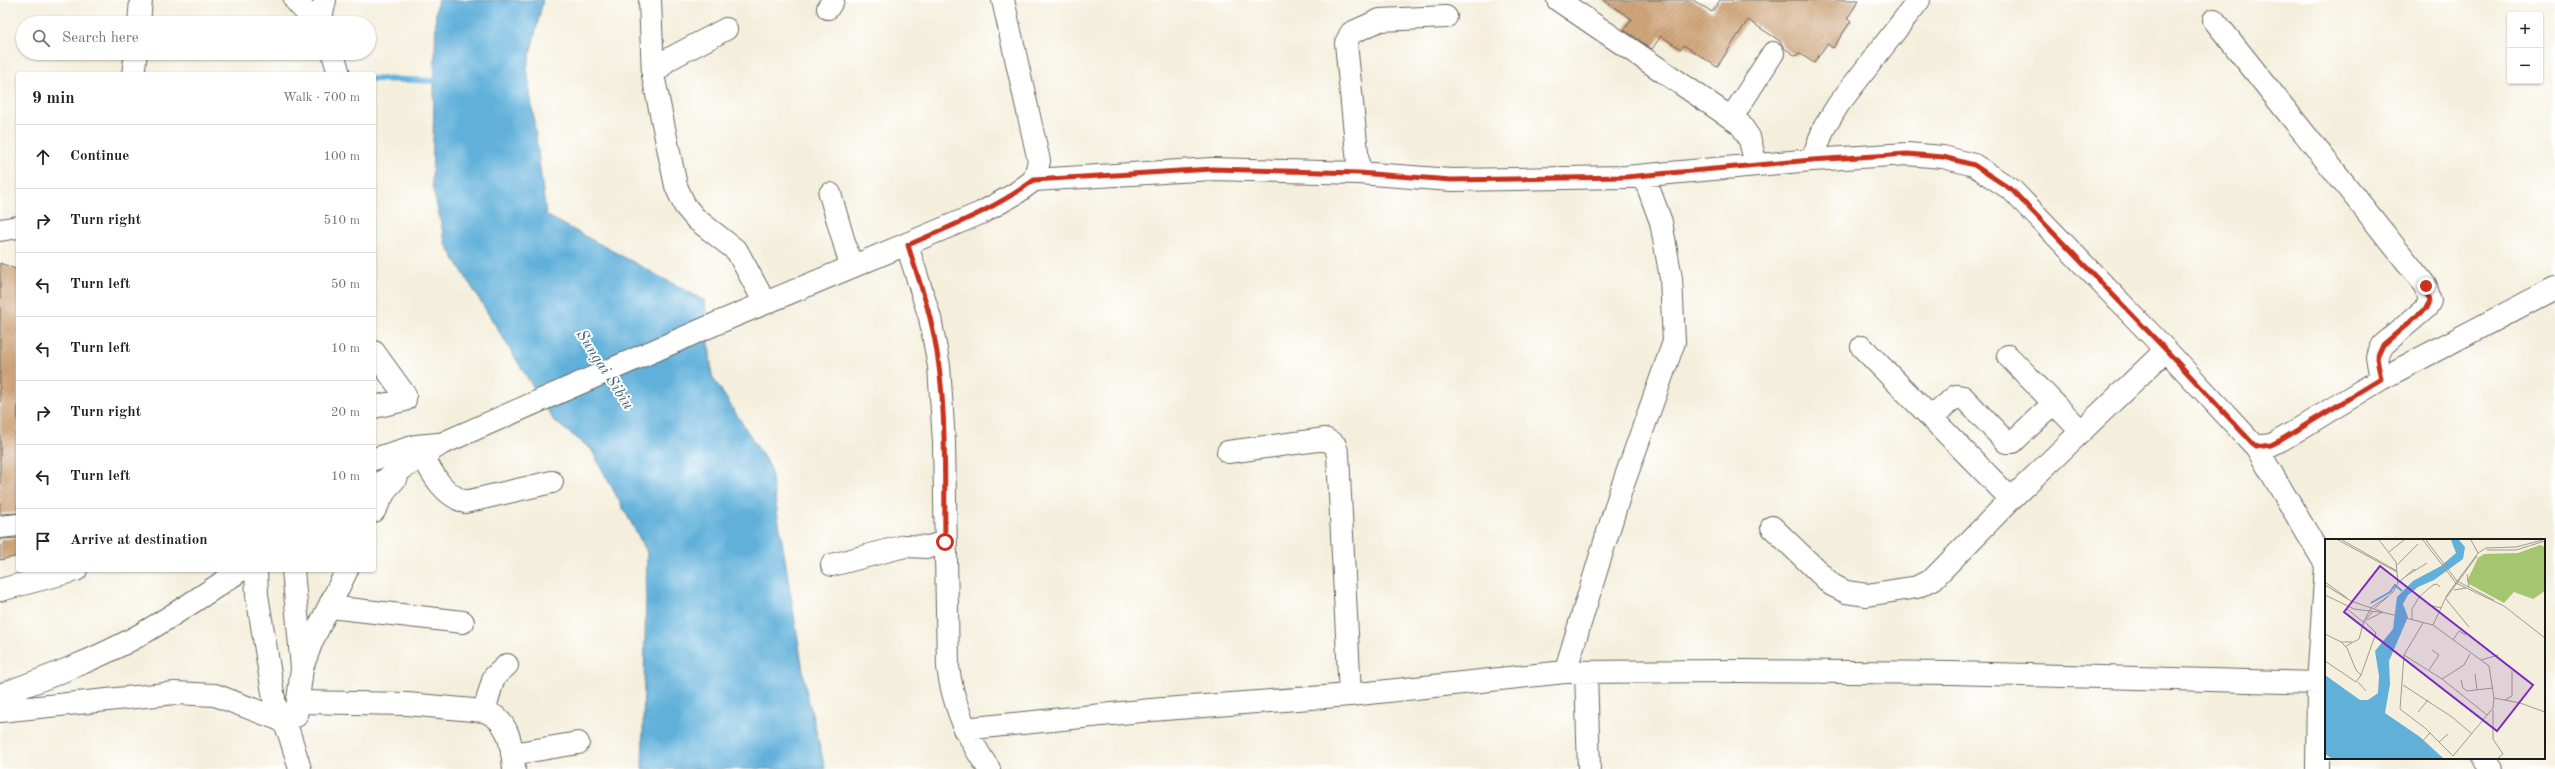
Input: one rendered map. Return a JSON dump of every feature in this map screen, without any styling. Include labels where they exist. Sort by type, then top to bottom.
[{"type":"street","points":[[140,16],[141,0]]},
{"type":"street","points":[[295,0],[310,16]]},
{"type":"street","points":[[322,16],[325,0]]},
{"type":"street","points":[[650,0],[653,75],[676,186],[685,206],[706,229],[725,240],[737,250],[765,303]]},
{"type":"street","points":[[1002,0],[1039,161],[1034,180]]},
{"type":"street","points":[[1558,0],[1732,117],[1746,130],[1756,164]]},
{"type":"street","points":[[1812,160],[1824,128],[1838,105],[1919,0]]},
{"type":"street","points":[[1359,173],[1346,43],[1351,33],[1380,20],[1446,17]]},
{"type":"street","points":[[2214,20],[2426,286],[2430,301],[2426,308],[2383,345],[2377,358],[2381,379]]},
{"type":"street","points":[[653,75],[667,60],[726,29]]},
{"type":"street","points":[[1732,117],[1774,53]]},
{"type":"street","points":[[133,72],[135,60]]},
{"type":"street","points":[[376,486],[405,469],[441,444],[722,321],[851,266],[908,245],[981,213],[1015,194],[1034,180],[1212,169],[1359,173],[1451,180],[1644,176],[1756,164],[1907,154],[1943,157],[1974,165],[2012,190],[2166,350],[2256,447],[2325,563]]},
{"type":"street","points":[[1589,769],[1576,672],[1621,490],[1674,342],[1671,278],[1665,243],[1655,202],[1644,176]]},
{"type":"street","points":[[830,194],[851,266]]},
{"type":"street","points":[[0,230],[16,227]]},
{"type":"street","points":[[908,245],[930,318],[939,366],[944,442],[948,667],[951,692],[964,729],[989,769]]},
{"type":"street","points":[[2256,447],[2271,445],[2281,440],[2381,379],[2555,288]]},
{"type":"street","points":[[1862,347],[2011,499]]},
{"type":"street","points":[[1772,527],[1832,585],[1846,592],[1867,595],[1917,587],[1933,578],[2011,499],[2166,350]]},
{"type":"street","points":[[376,355],[405,395],[406,400],[376,407]]},
{"type":"street","points":[[2008,356],[2081,431]]},
{"type":"street","points":[[1931,418],[1956,396],[1963,397],[2006,442],[2013,442],[2054,403]]},
{"type":"street","points":[[1228,452],[1325,439],[1335,445],[1338,455],[1350,695]]},
{"type":"street","points":[[378,454],[416,446],[441,444]]},
{"type":"street","points":[[423,457],[441,486],[453,498],[465,502],[552,482]]},
{"type":"street","points":[[376,507],[387,488],[405,469]]},
{"type":"street","points":[[0,527],[16,525]]},
{"type":"street","points":[[832,565],[906,546],[929,547],[945,542]]},
{"type":"street","points":[[0,590],[68,572]]},
{"type":"street","points":[[0,695],[78,664],[136,637],[187,607],[238,572]]},
{"type":"street","points":[[256,572],[257,595],[275,705],[285,727],[300,769]]},
{"type":"street","points":[[285,727],[300,702],[302,668],[293,572]]},
{"type":"street","points":[[302,668],[312,641],[346,572]]},
{"type":"street","points":[[2318,769],[2318,683],[2325,580]]},
{"type":"street","points":[[330,607],[463,622]]},
{"type":"street","points":[[484,711],[494,677],[507,665]]},
{"type":"street","points":[[964,729],[1151,710],[1350,695],[1576,672],[1742,671],[1952,674],[2318,683]]},
{"type":"street","points":[[0,711],[175,693],[198,692],[215,695],[285,727]]},
{"type":"street","points":[[300,702],[407,704],[484,711],[494,714],[502,721],[513,762],[578,743]]},
{"type":"street","points":[[2484,759],[2492,769]]},
{"type":"water","name":"Sungai Sibiu","points":[[438,0],[543,0],[527,68],[546,215],[705,301],[712,376],[770,467],[806,689],[825,769],[642,769],[647,552],[591,449],[554,421],[446,245],[432,185],[436,10]]},
{"type":"building","points":[[1603,0],[1693,0],[1712,12],[1720,0],[1859,0],[1847,19],[1851,21],[1833,48],[1827,44],[1814,63],[1799,53],[1796,56],[1784,48],[1780,41],[1748,20],[1717,67],[1684,45],[1681,49],[1661,36],[1652,49],[1624,30],[1632,19]]},
{"type":"building","points":[[0,263],[16,269],[16,513],[0,514]]},
{"type":"building","points":[[16,538],[16,556],[0,560],[0,539]]},
{"type":"waterway","points":[[376,79],[442,81]]},
{"type":"route","points":[[945,542],[944,442],[939,366],[930,318],[908,245],[981,213],[1015,194],[1034,180],[1212,169],[1359,173],[1451,180],[1626,177],[1756,164],[1907,154],[1943,157],[1974,165],[2012,190],[2166,350],[2256,447],[2271,445],[2281,440],[2381,379],[2377,358],[2383,345],[2426,308],[2430,301],[2426,286]]}]
